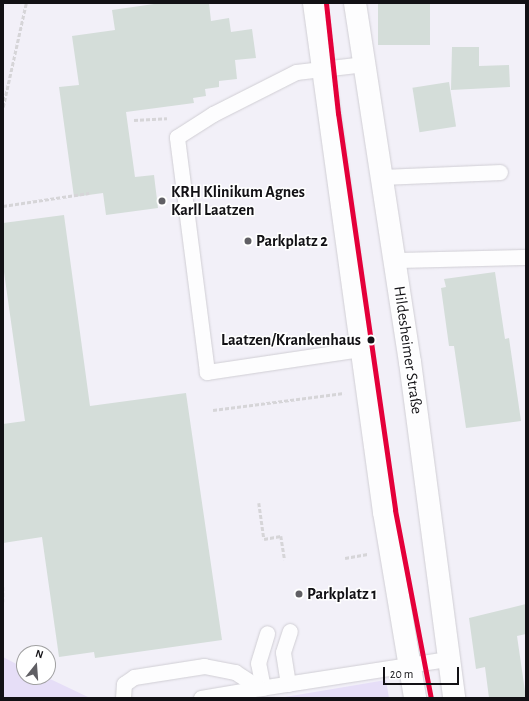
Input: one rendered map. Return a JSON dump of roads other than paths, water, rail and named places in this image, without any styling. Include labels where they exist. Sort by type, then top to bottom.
[{"type":"street","points":[[314,3],[384,512],[415,698]]},
{"type":"street","name":"Hildesheimer Straße","points":[[355,3],[383,177],[432,519],[454,698]]},
{"type":"lane","points":[[361,349],[207,372],[177,137],[213,114],[296,72],[365,64]]},
{"type":"lane","points":[[383,177],[500,172]]},
{"type":"lane","points":[[395,260],[526,257]]},
{"type":"lane","points":[[288,684],[284,652],[290,631]]},
{"type":"lane","points":[[261,688],[258,663],[267,634]]},
{"type":"lane","points":[[201,698],[410,663],[448,659]]},
{"type":"lane","points":[[123,698],[124,684],[134,677],[204,666],[235,672],[261,688]]},
{"type":"tram line","name":"2","points":[[326,3],[338,113],[395,510],[431,698]]},
{"type":"place","name":"KRH Klinikum Agnes Karll Laatzen","points":[[162,201]]},
{"type":"place","name":"Parkplatz 2","points":[[248,241]]},
{"type":"place","name":"Laatzen/Krankenhaus","points":[[371,340]]},
{"type":"place","name":"Parkplatz 1","points":[[299,594]]}]
